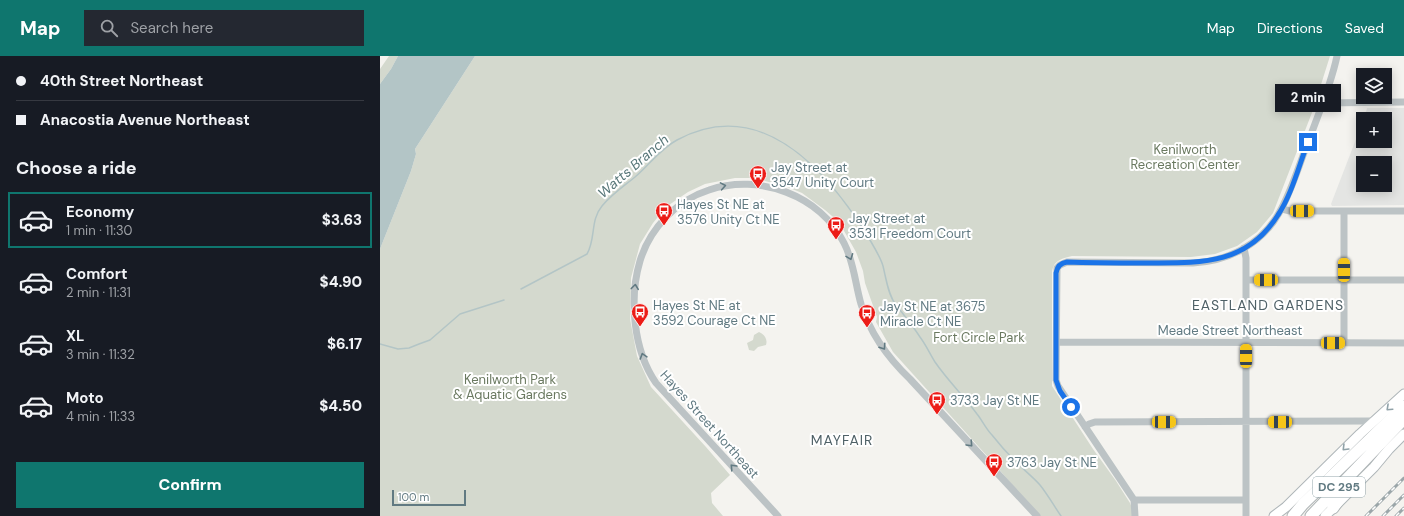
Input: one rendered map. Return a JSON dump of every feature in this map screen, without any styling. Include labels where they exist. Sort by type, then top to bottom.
[{"type":"highway","name":"DC 295","points":[[1293,516],[1303,504],[1404,406]]},
{"type":"highway","name":"DC 295","points":[[1311,516],[1404,419]]},
{"type":"highway","points":[[1329,512],[1362,468],[1368,457]]},
{"type":"highway","points":[[1286,516],[1303,504]]},
{"type":"main road","points":[[1274,516],[1404,394]]},
{"type":"main road","points":[[1329,512],[1374,467],[1404,434]]},
{"type":"street","points":[[1134,514],[1134,500],[1058,386],[1056,380],[1056,273],[1058,266],[1064,263],[1198,262],[1222,259],[1244,248],[1264,233],[1282,209],[1334,71],[1337,56]]},
{"type":"street","points":[[1322,103],[1404,102]]},
{"type":"street","name":"Hayes Street Northeast","points":[[778,516],[658,386],[649,373],[643,358],[634,316],[635,284],[641,258],[652,235],[667,216],[686,200],[707,190],[732,185],[759,185],[783,191],[806,202],[825,217],[837,232],[846,248],[853,265],[858,293],[864,313],[876,336],[892,360],[1037,516]]},
{"type":"street","points":[[1282,209],[1290,211],[1344,212],[1404,211]]},
{"type":"street","points":[[1344,212],[1344,343]]},
{"type":"street","points":[[1244,248],[1246,258],[1246,516]]},
{"type":"street","points":[[1246,280],[1404,280]]},
{"type":"street","name":"Meade Street Northeast","points":[[1056,342],[1404,343]]},
{"type":"street","points":[[1085,427],[1094,422],[1374,421]]},
{"type":"street","points":[[1353,422],[1359,428],[1360,434]]},
{"type":"street","points":[[1134,500],[1246,500]]},
{"type":"shaded area","points":[[398,56],[475,56],[415,149],[416,154],[411,171],[380,249],[380,84]]},
{"type":"shaded area","points":[[1367,108],[1404,108],[1404,205],[1332,206],[1331,204],[1356,139],[1356,148],[1392,148],[1392,112],[1366,112]]},
{"type":"green space","points":[[389,56],[398,56],[380,84],[380,69]]},
{"type":"green space","name":"Kenilworth Park & Aquatic Gardens","points":[[475,56],[1330,56],[1313,110],[1273,213],[1257,232],[1237,246],[1215,254],[1191,257],[1072,256],[1056,262],[1054,265],[1052,272],[1052,386],[1116,481],[1130,503],[1135,516],[1039,516],[997,467],[893,352],[876,322],[877,317],[856,252],[839,222],[802,193],[785,186],[765,181],[750,178],[735,178],[705,184],[688,192],[666,207],[653,223],[640,244],[631,278],[630,319],[637,356],[651,387],[730,475],[711,493],[712,503],[723,516],[380,516],[380,249],[411,171],[416,154],[415,149]]},
{"type":"green space","points":[[759,332],[765,337],[766,345],[758,347],[754,351],[749,350],[747,343],[753,340],[754,335]]},
{"type":"waterway","name":"Watts Branch","points":[[521,289],[587,254],[590,248],[594,223],[598,211],[614,194],[635,177],[660,152],[677,140],[706,129],[734,126],[759,131],[783,143],[805,159],[844,201],[879,256],[893,301],[924,343],[935,362],[972,407],[988,430],[1016,462],[1040,485],[1061,516]]},
{"type":"waterway","name":"Watts Branch","points":[[380,344],[398,349],[409,348],[430,340],[460,314],[504,300]]},
{"type":"railway","points":[[1366,516],[1404,478]]},
{"type":"railway","points":[[1383,516],[1404,495]]},
{"type":"railway","points":[[1396,516],[1404,508]]},
{"type":"place","name":"Jay Street at 3547 Unity Court","points":[[758,189]]},
{"type":"place","name":"Hayes St NE at 3576 Unity Ct NE","points":[[664,226]]},
{"type":"place","name":"Jay Street at 3531 Freedom Court","points":[[836,240]]},
{"type":"place","name":"Hayes St NE at 3592 Courage Ct NE","points":[[640,327]]},
{"type":"place","name":"Jay St NE at 3675 Miracle Ct NE","points":[[867,328]]},
{"type":"place","name":"3733 Jay St NE","points":[[937,415]]},
{"type":"place","name":"3763 Jay St NE","points":[[994,477]]},
{"type":"district","name":"EASTLAND GARDENS","points":[[1268,305]]},
{"type":"district","name":"MAYFAIR","points":[[842,440]]},
{"type":"route","points":[[1071,407],[1060,391],[1056,380],[1056,273],[1058,266],[1067,262],[1209,262],[1222,259],[1240,251],[1264,233],[1279,214],[1287,198],[1308,142]]},
{"type":"park label","name":"Kenilworth Recreation Center","points":[[1185,156]]},
{"type":"park label","name":"Fort Circle Park","points":[[979,337]]}]
